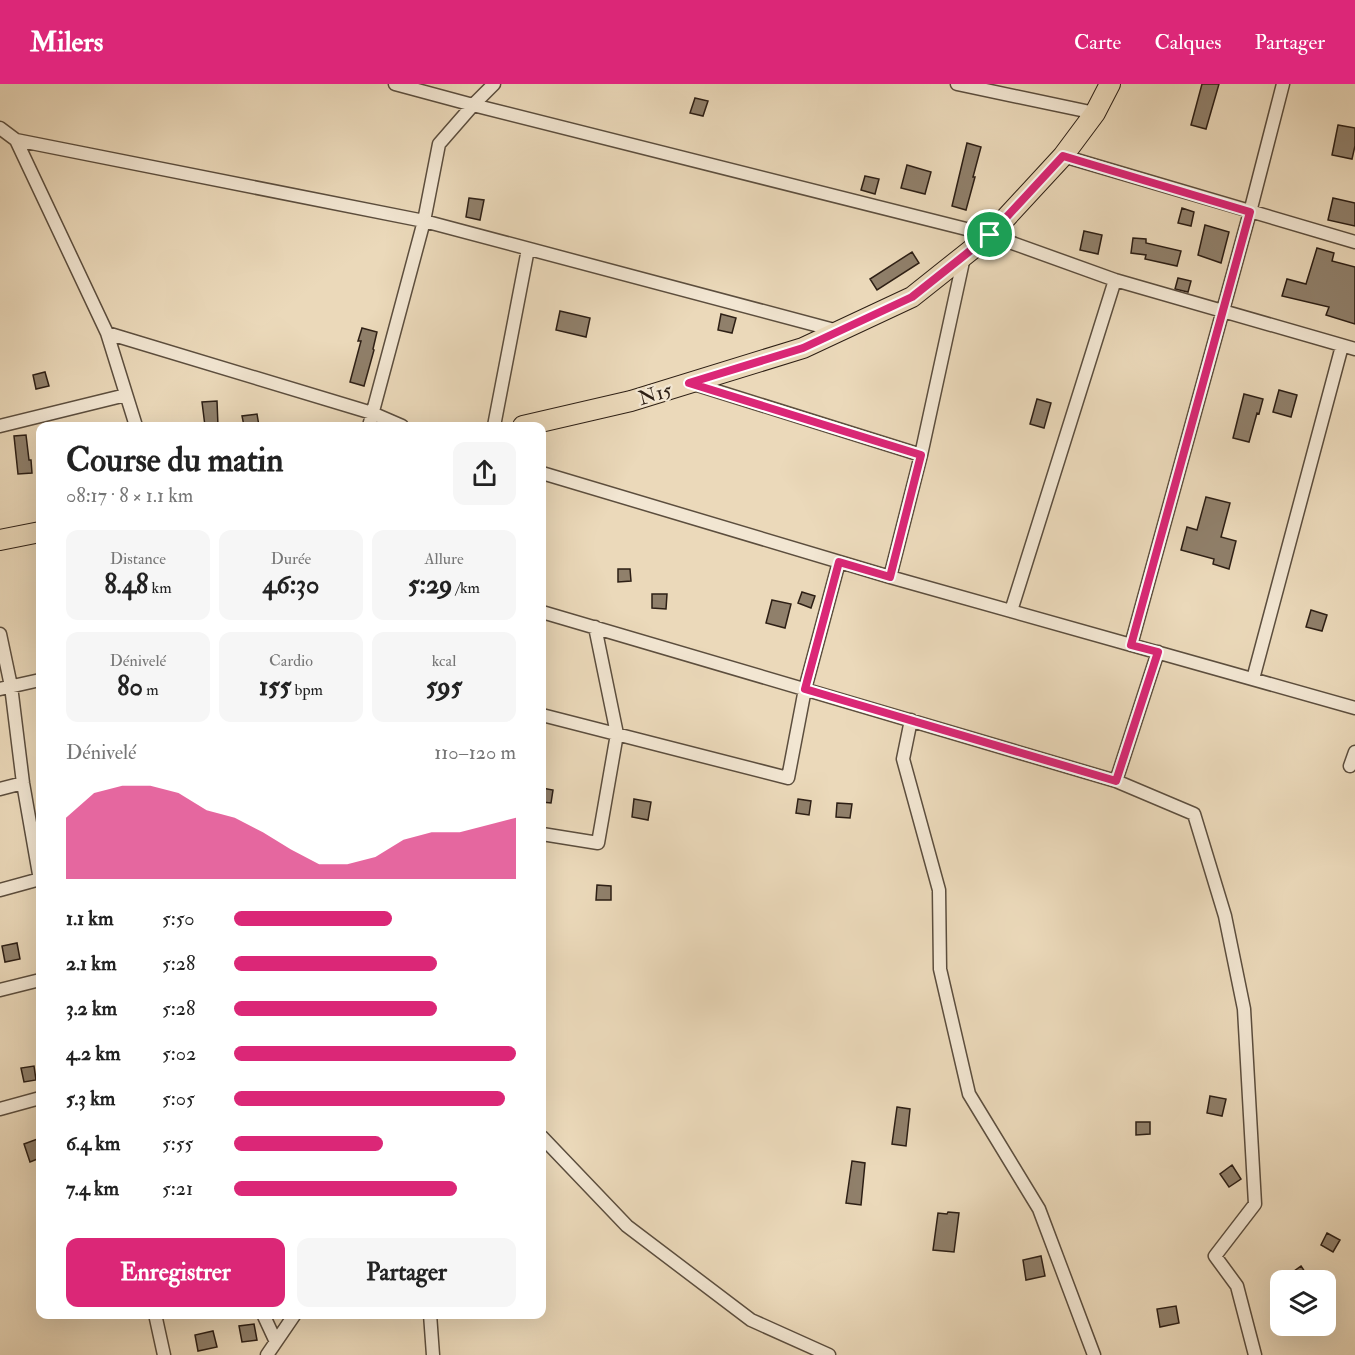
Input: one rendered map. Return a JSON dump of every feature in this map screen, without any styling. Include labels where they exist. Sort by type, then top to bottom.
[{"type":"main road","name":"N15","points":[[540,422],[632,401],[803,348],[912,297],[990,235],[1063,156],[1095,113],[1110,84]]},
{"type":"main road","points":[[0,540],[36,532]]},
{"type":"street","points":[[395,84],[990,235],[1115,280],[1355,349]]},
{"type":"street","points":[[370,422],[424,221],[440,144],[472,105],[494,84]]},
{"type":"street","points":[[1131,645],[1283,84]]},
{"type":"street","points":[[963,85],[1095,113]]},
{"type":"street","points":[[0,128],[16,140],[424,221],[838,331]]},
{"type":"street","points":[[16,140],[107,333],[135,422]]},
{"type":"street","points":[[1063,156],[1355,242]]},
{"type":"street","points":[[495,422],[528,249]]},
{"type":"street","points":[[890,577],[921,455],[964,257]]},
{"type":"street","points":[[1011,611],[1115,280]]},
{"type":"street","points":[[107,333],[372,413],[393,422]]},
{"type":"street","points":[[1254,679],[1342,346]]},
{"type":"street","points":[[689,383],[921,455]]},
{"type":"street","points":[[0,426],[126,395]]},
{"type":"street","points":[[546,474],[890,577],[1355,708]]},
{"type":"street","points":[[546,716],[788,778],[805,689],[839,562]]},
{"type":"street","points":[[546,613],[1116,781],[1194,814],[1225,916],[1244,1009],[1256,1204],[1215,1256],[1237,1286],[1255,1355]]},
{"type":"street","points":[[546,835],[598,843],[617,734],[594,627]]},
{"type":"street","points":[[0,634],[6,687],[36,857]]},
{"type":"street","points":[[1116,781],[1158,652]]},
{"type":"street","points":[[6,687],[36,681]]},
{"type":"street","points":[[911,720],[903,759],[939,890],[940,969],[969,1094],[1039,1209],[1094,1355]]},
{"type":"street","points":[[1350,766],[1355,752]]},
{"type":"street","points":[[0,789],[23,783]]},
{"type":"street","points":[[0,890],[36,881]]},
{"type":"street","points":[[0,990],[36,981]]},
{"type":"street","points":[[0,1109],[36,1099]]},
{"type":"street","points":[[546,1141],[627,1226],[751,1320],[829,1355]]},
{"type":"street","points":[[156,1319],[164,1355]]},
{"type":"street","points":[[265,1319],[276,1342]]},
{"type":"street","points":[[267,1355],[292,1319]]},
{"type":"street","points":[[430,1319],[433,1355]]},
{"type":"building","points":[[1202,84],[1219,84],[1206,129],[1191,125]]},
{"type":"building","points":[[695,98],[708,101],[703,116],[690,113]]},
{"type":"building","points":[[1338,125],[1355,128],[1352,159],[1332,155]]},
{"type":"building","points":[[967,143],[981,147],[966,210],[952,206]]},
{"type":"building","points":[[907,165],[931,172],[925,194],[901,188]]},
{"type":"building","points":[[865,176],[879,179],[875,194],[861,190]]},
{"type":"building","points":[[469,198],[484,200],[480,220],[466,217]]},
{"type":"building","points":[[1333,198],[1355,203],[1355,226],[1328,220]]},
{"type":"building","points":[[1182,208],[1194,212],[1191,226],[1178,223]]},
{"type":"building","points":[[1205,225],[1229,232],[1221,263],[1198,255]]},
{"type":"building","points":[[1084,231],[1102,235],[1098,254],[1080,250]]},
{"type":"building","points":[[1133,238],[1146,239],[1146,243],[1181,251],[1177,266],[1145,259],[1146,255],[1131,253]]},
{"type":"building","points":[[1317,248],[1334,253],[1332,261],[1355,267],[1355,324],[1326,315],[1329,307],[1282,296],[1287,279],[1306,284]]},
{"type":"building","points":[[912,252],[919,263],[877,290],[870,279]]},
{"type":"building","points":[[1178,278],[1191,281],[1188,292],[1175,289]]},
{"type":"building","points":[[560,311],[590,318],[586,337],[556,330]]},
{"type":"building","points":[[721,314],[736,318],[732,333],[718,330]]},
{"type":"building","points":[[362,328],[377,332],[364,386],[350,382],[361,341],[358,341]]},
{"type":"building","points":[[45,372],[49,386],[36,389],[33,375]]},
{"type":"building","points":[[1279,390],[1297,395],[1291,417],[1273,412]]},
{"type":"building","points":[[1244,394],[1263,399],[1249,442],[1233,438]]},
{"type":"building","points":[[1037,399],[1051,403],[1044,428],[1030,424]]},
{"type":"building","points":[[217,401],[218,422],[204,422],[202,402]]},
{"type":"building","points":[[257,414],[258,422],[243,422],[242,416]]},
{"type":"building","points":[[26,435],[32,473],[18,474],[14,436]]},
{"type":"building","points":[[1206,497],[1230,503],[1221,537],[1236,541],[1229,569],[1213,564],[1214,559],[1181,550],[1187,527],[1197,530]]},
{"type":"building","points":[[618,569],[630,569],[631,581],[618,582]]},
{"type":"building","points":[[802,592],[815,596],[811,608],[798,603]]},
{"type":"building","points":[[652,594],[667,594],[666,609],[652,608]]},
{"type":"building","points":[[772,600],[791,604],[785,628],[766,623]]},
{"type":"building","points":[[1311,610],[1327,615],[1322,631],[1306,627]]},
{"type":"building","points":[[546,789],[553,790],[551,803],[546,802]]},
{"type":"building","points":[[634,799],[651,802],[648,820],[632,817]]},
{"type":"building","points":[[798,799],[811,801],[809,815],[796,813]]},
{"type":"building","points":[[837,803],[852,804],[850,818],[836,817]]},
{"type":"building","points":[[597,885],[611,886],[611,900],[596,900]]},
{"type":"building","points":[[17,943],[20,959],[5,962],[2,946]]},
{"type":"building","points":[[34,1066],[36,1080],[24,1082],[21,1068]]},
{"type":"building","points":[[1210,1096],[1226,1099],[1222,1116],[1207,1113]]},
{"type":"building","points":[[897,1107],[910,1109],[906,1146],[892,1144]]},
{"type":"building","points":[[1136,1122],[1150,1122],[1150,1134],[1136,1135]]},
{"type":"building","points":[[36,1140],[36,1160],[30,1162],[24,1144]]},
{"type":"building","points":[[852,1161],[865,1163],[861,1205],[846,1203]]},
{"type":"building","points":[[1232,1165],[1241,1179],[1229,1187],[1220,1174]]},
{"type":"building","points":[[948,1212],[959,1213],[954,1252],[933,1250],[938,1213],[947,1214]]},
{"type":"building","points":[[1327,1233],[1340,1240],[1333,1252],[1321,1245]]},
{"type":"building","points":[[1041,1256],[1045,1276],[1026,1280],[1023,1260]]},
{"type":"building","points":[[1176,1306],[1179,1323],[1160,1327],[1157,1309]]},
{"type":"building","points":[[254,1324],[257,1340],[242,1342],[239,1326]]},
{"type":"building","points":[[213,1331],[217,1347],[198,1351],[195,1335]]},
{"type":"route","points":[[1063,156],[1250,212],[1131,645],[1158,652],[1116,781],[805,689],[839,562],[890,577],[921,455],[689,383],[803,348],[912,297],[990,235],[1063,156]]}]
